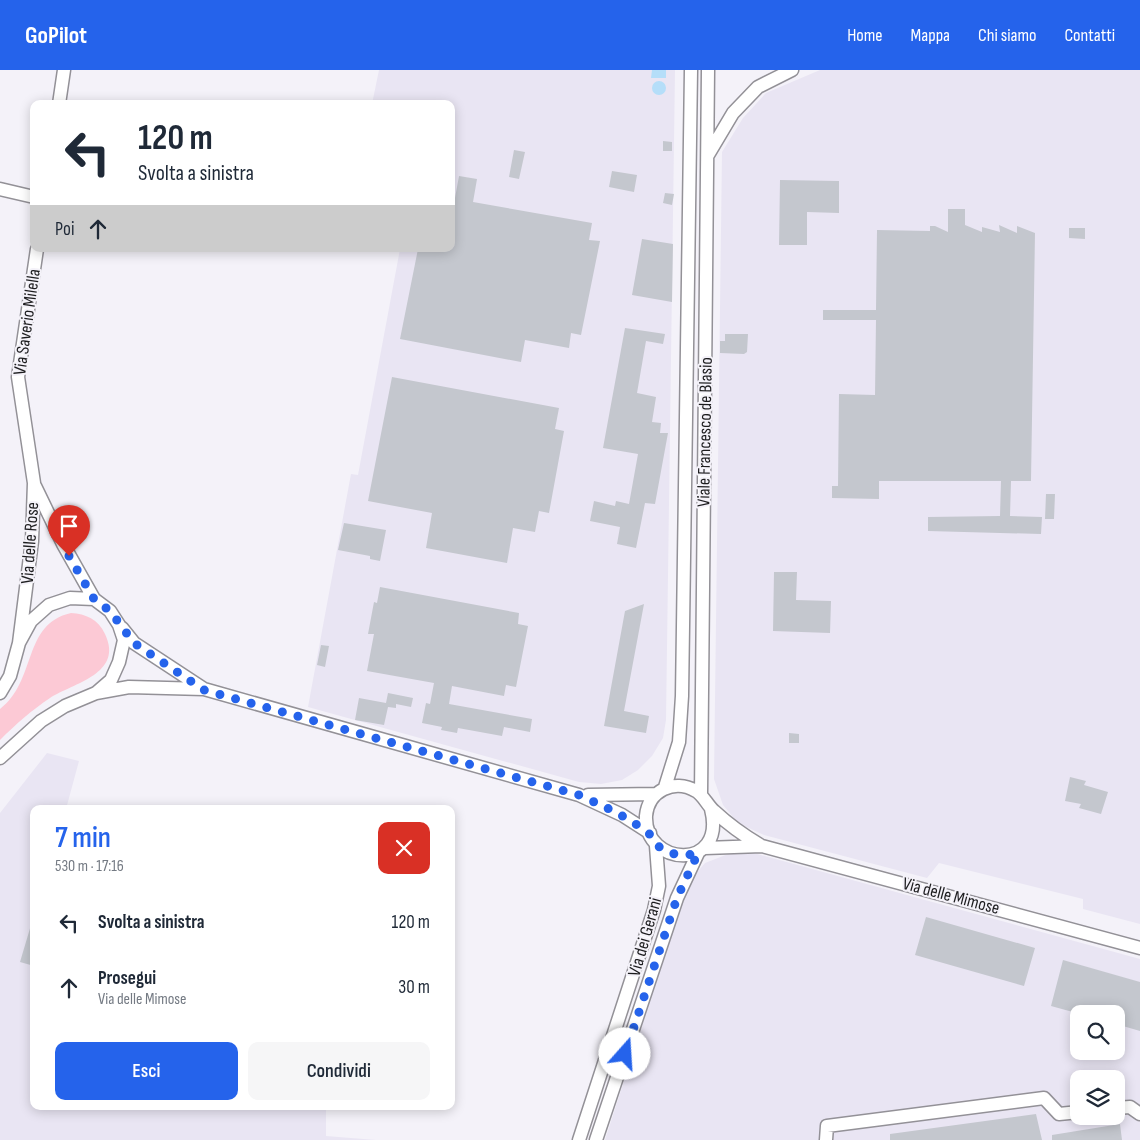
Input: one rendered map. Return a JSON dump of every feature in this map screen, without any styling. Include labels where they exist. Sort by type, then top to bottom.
[{"type":"street","points":[[60,100],[64,70]]},
{"type":"street","name":"Viale Francesco de Blasio","points":[[660,790],[679,742],[682,696],[691,70]]},
{"type":"street","name":"Viale Francesco de Blasio","points":[[701,795],[708,70]]},
{"type":"street","points":[[708,155],[733,113],[758,87],[792,70]]},
{"type":"street","points":[[0,189],[30,196]]},
{"type":"street","name":"Via Saverio Milella","points":[[34,484],[18,377],[37,252]]},
{"type":"street","name":"Via delle Rose","points":[[34,484],[63,544],[94,599]]},
{"type":"street","name":"Via delle Rose","points":[[19,643],[32,541],[34,484]]},
{"type":"street","points":[[0,693],[10,676],[19,643],[31,621],[49,605],[70,598],[94,599],[110,611],[134,643],[204,690]]},
{"type":"street","points":[[96,694],[112,680],[120,662],[124,640],[119,624]]},
{"type":"street","points":[[0,758],[42,722],[65,706],[96,694],[129,687],[204,690],[579,795],[622,815],[650,834]]},
{"type":"street","points":[[579,795],[620,796],[682,786],[701,795],[711,809],[742,834],[762,846]]},
{"type":"street","points":[[660,790],[647,806],[646,820],[656,846],[671,853],[683,855],[702,850],[762,846]]},
{"type":"street","points":[[702,850],[712,840],[714,830],[711,809]]},
{"type":"street","name":"Via dei Gerani","points":[[579,1140],[654,910],[659,886],[656,846]]},
{"type":"street","name":"Via delle Mimose","points":[[762,846],[1140,948]]},
{"type":"street","name":"Via dei Gerani","points":[[596,1140],[677,898],[702,850]]},
{"type":"street","points":[[826,1140],[827,1126],[1044,1098],[1059,1114],[1070,1113]]},
{"type":"street","points":[[1125,1107],[1130,1107],[1140,1114]]},
{"type":"shaded area","points":[[379,70],[675,70],[666,720],[663,738],[652,756],[638,770],[622,780],[601,784],[579,782],[308,707],[351,474],[358,475],[399,252],[455,252],[455,100],[373,100]]},
{"type":"shaded area","points":[[820,70],[1140,70],[1140,924],[1083,909],[1083,899],[939,863],[927,878],[764,835],[738,823],[723,805],[714,779],[722,152],[743,118],[766,93]]},
{"type":"shaded area","points":[[71,613],[87,616],[99,625],[105,634],[109,648],[108,659],[102,668],[83,682],[43,703],[0,740],[0,709],[12,697],[20,684],[37,641],[44,629],[55,619]]},
{"type":"shaded area","points":[[47,753],[79,761],[67,805],[30,805],[30,1110],[326,1110],[326,1136],[376,1140],[0,1140],[0,813]]},
{"type":"shaded area","points":[[736,851],[757,854],[1140,959],[1140,1140],[605,1140],[682,901],[692,878],[705,863]]},
{"type":"water","points":[[652,70],[666,70],[666,78],[651,78]]},
{"type":"water","points":[[659,81],[664,83],[666,88],[664,93],[659,95],[654,93],[652,88],[654,83]]},
{"type":"building","points":[[663,141],[672,142],[672,151],[663,151]]},
{"type":"building","points":[[514,150],[525,152],[519,179],[509,177]]},
{"type":"building","points":[[612,171],[637,175],[634,192],[609,187]]},
{"type":"building","points":[[459,176],[477,179],[473,202],[592,223],[589,240],[600,241],[581,335],[571,333],[569,348],[525,340],[521,362],[400,339],[417,252],[455,252],[455,198]]},
{"type":"building","points":[[780,180],[839,181],[839,213],[807,212],[807,245],[779,245]]},
{"type":"building","points":[[665,193],[674,194],[672,205],[663,203]]},
{"type":"building","points":[[948,209],[965,209],[965,225],[982,232],[982,227],[1000,232],[999,225],[1017,233],[1017,226],[1035,233],[1031,481],[1011,481],[1010,516],[1042,517],[1041,534],[928,531],[928,517],[1000,516],[1001,481],[879,481],[879,499],[832,498],[832,486],[838,486],[839,394],[875,395],[876,320],[823,320],[823,310],[876,310],[877,230],[930,231],[930,226],[935,226],[948,232]]},
{"type":"building","points":[[1069,228],[1085,228],[1085,239],[1069,238]]},
{"type":"building","points":[[642,239],[673,244],[672,302],[632,295]]},
{"type":"building","points":[[625,328],[665,334],[663,344],[646,341],[637,393],[656,397],[652,422],[661,423],[660,433],[668,433],[655,504],[645,503],[636,548],[617,544],[620,527],[590,521],[594,501],[615,506],[616,501],[629,504],[638,454],[603,448]]},
{"type":"building","points":[[725,334],[748,334],[747,352],[744,354],[720,353],[720,341],[725,341]]},
{"type":"building","points":[[392,377],[559,408],[555,429],[564,431],[549,513],[539,511],[535,532],[513,528],[507,563],[426,548],[432,513],[368,501]]},
{"type":"building","points":[[1046,494],[1055,494],[1054,519],[1045,519]]},
{"type":"building","points":[[344,523],[386,530],[380,561],[370,559],[370,556],[338,550]]},
{"type":"building","points":[[774,572],[797,572],[796,600],[831,601],[830,633],[773,631]]},
{"type":"building","points":[[380,587],[519,613],[518,624],[528,626],[516,687],[506,685],[504,696],[452,686],[449,704],[532,719],[530,732],[504,727],[502,736],[458,728],[457,733],[441,730],[442,727],[422,723],[426,703],[430,704],[434,683],[367,671],[374,634],[368,634],[374,602],[377,603]]},
{"type":"building","points":[[644,604],[624,711],[649,716],[646,733],[604,726],[625,611]]},
{"type":"building","points":[[321,645],[329,646],[325,667],[317,665]]},
{"type":"building","points":[[388,693],[413,698],[411,707],[396,704],[396,708],[388,707],[384,725],[355,720],[359,698],[386,703]]},
{"type":"building","points":[[789,733],[799,734],[799,743],[789,743]]},
{"type":"building","points":[[1070,777],[1086,781],[1084,785],[1108,792],[1101,814],[1079,808],[1081,804],[1065,801]]},
{"type":"building","points":[[926,917],[1035,948],[1024,986],[915,955]]},
{"type":"building","points":[[30,928],[30,965],[20,962]]},
{"type":"building","points":[[1063,960],[1140,982],[1140,1031],[1125,1027],[1125,1005],[1070,1005],[1070,1011],[1051,1006]]},
{"type":"building","points":[[1036,1114],[1042,1140],[890,1140],[890,1134]]},
{"type":"building","points":[[1120,1125],[1122,1140],[1052,1140],[1052,1135]]},
{"type":"route","points":[[69,556],[94,599],[110,611],[134,643],[158,661],[204,690],[579,795],[622,815],[650,834],[656,846],[664,850],[683,855],[698,853],[677,898],[625,1054]]}]
